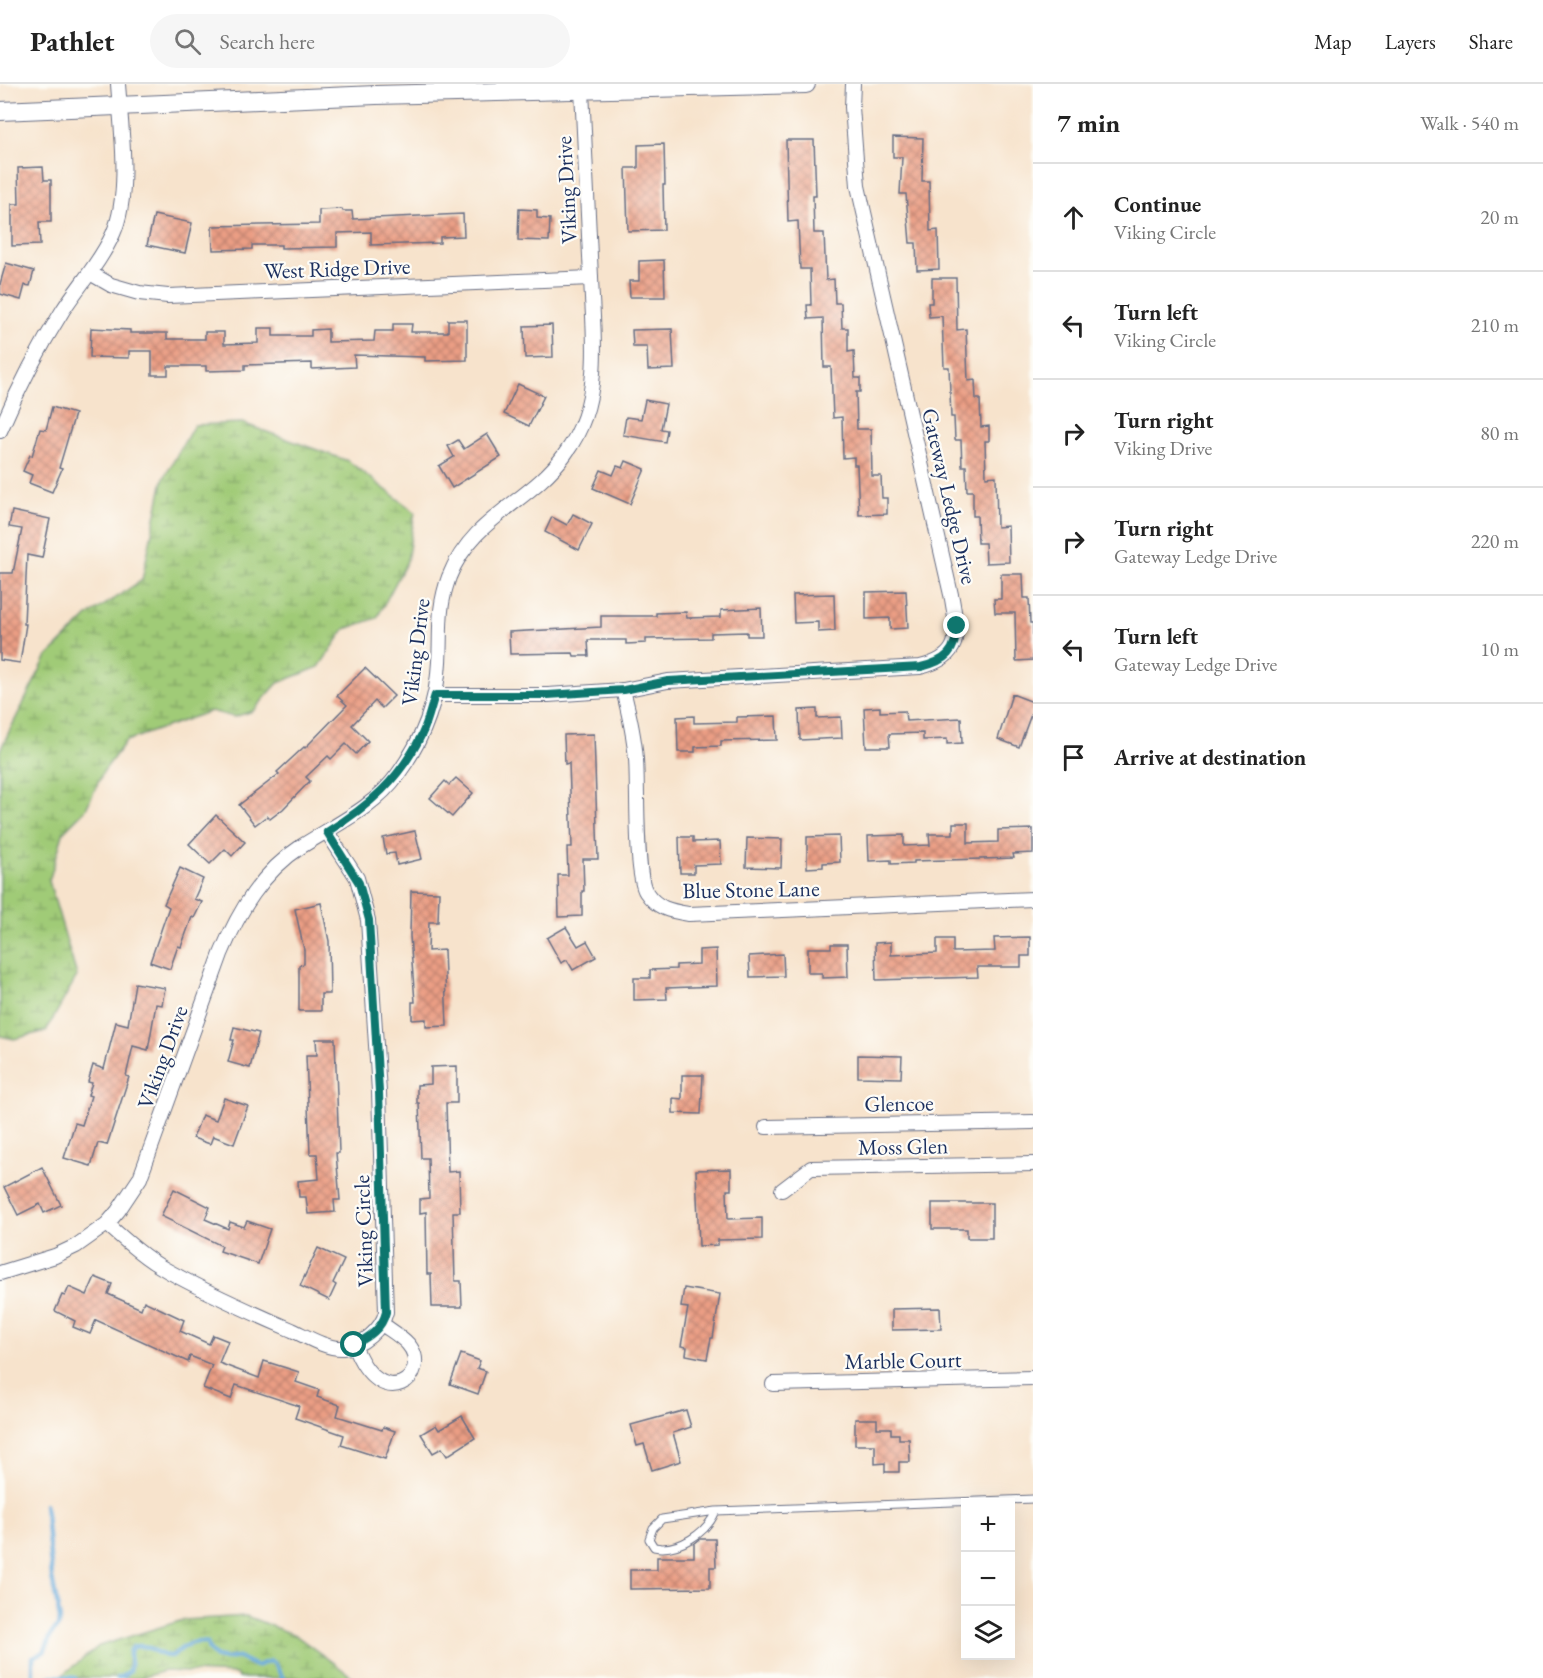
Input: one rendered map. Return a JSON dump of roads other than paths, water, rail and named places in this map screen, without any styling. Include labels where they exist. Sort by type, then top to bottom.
[{"type":"street","points":[[0,431],[35,358],[114,233],[121,205],[123,146],[118,84]]},
{"type":"street","points":[[0,111],[376,95],[657,86],[806,84]]},
{"type":"street","name":"Gateway Ledge Drive","points":[[435,695],[548,695],[624,690],[668,681],[921,667],[934,664],[948,654],[956,642],[957,626],[858,186],[852,107],[853,84]]},
{"type":"street","name":"Viking Drive","points":[[0,1273],[55,1256],[76,1246],[107,1224],[118,1211],[140,1178],[221,954],[240,914],[255,889],[271,872],[301,847],[372,801],[397,776],[423,733],[435,695],[439,662],[439,616],[443,594],[460,554],[475,534],[489,521],[526,494],[555,467],[574,440],[582,422],[593,373],[582,90]]},
{"type":"street","name":"West Ridge Drive","points":[[90,273],[111,285],[168,296],[591,278]]},
{"type":"street","name":"Blue Stone Lane","points":[[624,690],[633,729],[636,760],[641,882],[654,902],[666,910],[689,914],[1033,899]]},
{"type":"street","name":"Viking Circle","points":[[327,832],[359,883],[369,920],[375,999],[383,1188],[386,1312],[382,1324]]},
{"type":"street","name":"Glencoe","points":[[766,1127],[1033,1122]]},
{"type":"street","name":"Moss Glen","points":[[782,1190],[811,1168],[1033,1164]]},
{"type":"street","points":[[107,1224],[137,1250],[167,1271],[314,1340],[340,1348],[354,1345],[370,1336],[382,1324],[408,1344],[412,1350],[413,1371],[407,1380],[392,1386],[380,1382],[362,1362],[354,1345]]},
{"type":"street","name":"Marble Court","points":[[773,1384],[1033,1378]]},
{"type":"lane","points":[[716,1511],[712,1520],[690,1540],[666,1550],[654,1547],[649,1539],[653,1528],[662,1519],[716,1511],[1033,1499]]},
{"type":"waterway","points":[[33,1678],[33,1657],[44,1652],[60,1619],[52,1578],[45,1504]]},
{"type":"waterway","points":[[117,1678],[129,1671],[130,1651],[133,1647],[145,1646],[166,1656],[172,1656],[197,1642],[207,1643],[209,1650],[216,1657],[226,1659],[238,1657],[256,1666],[270,1661],[274,1663],[283,1678]]},
{"type":"waterway","points":[[48,1678],[53,1676],[75,1678]]}]
